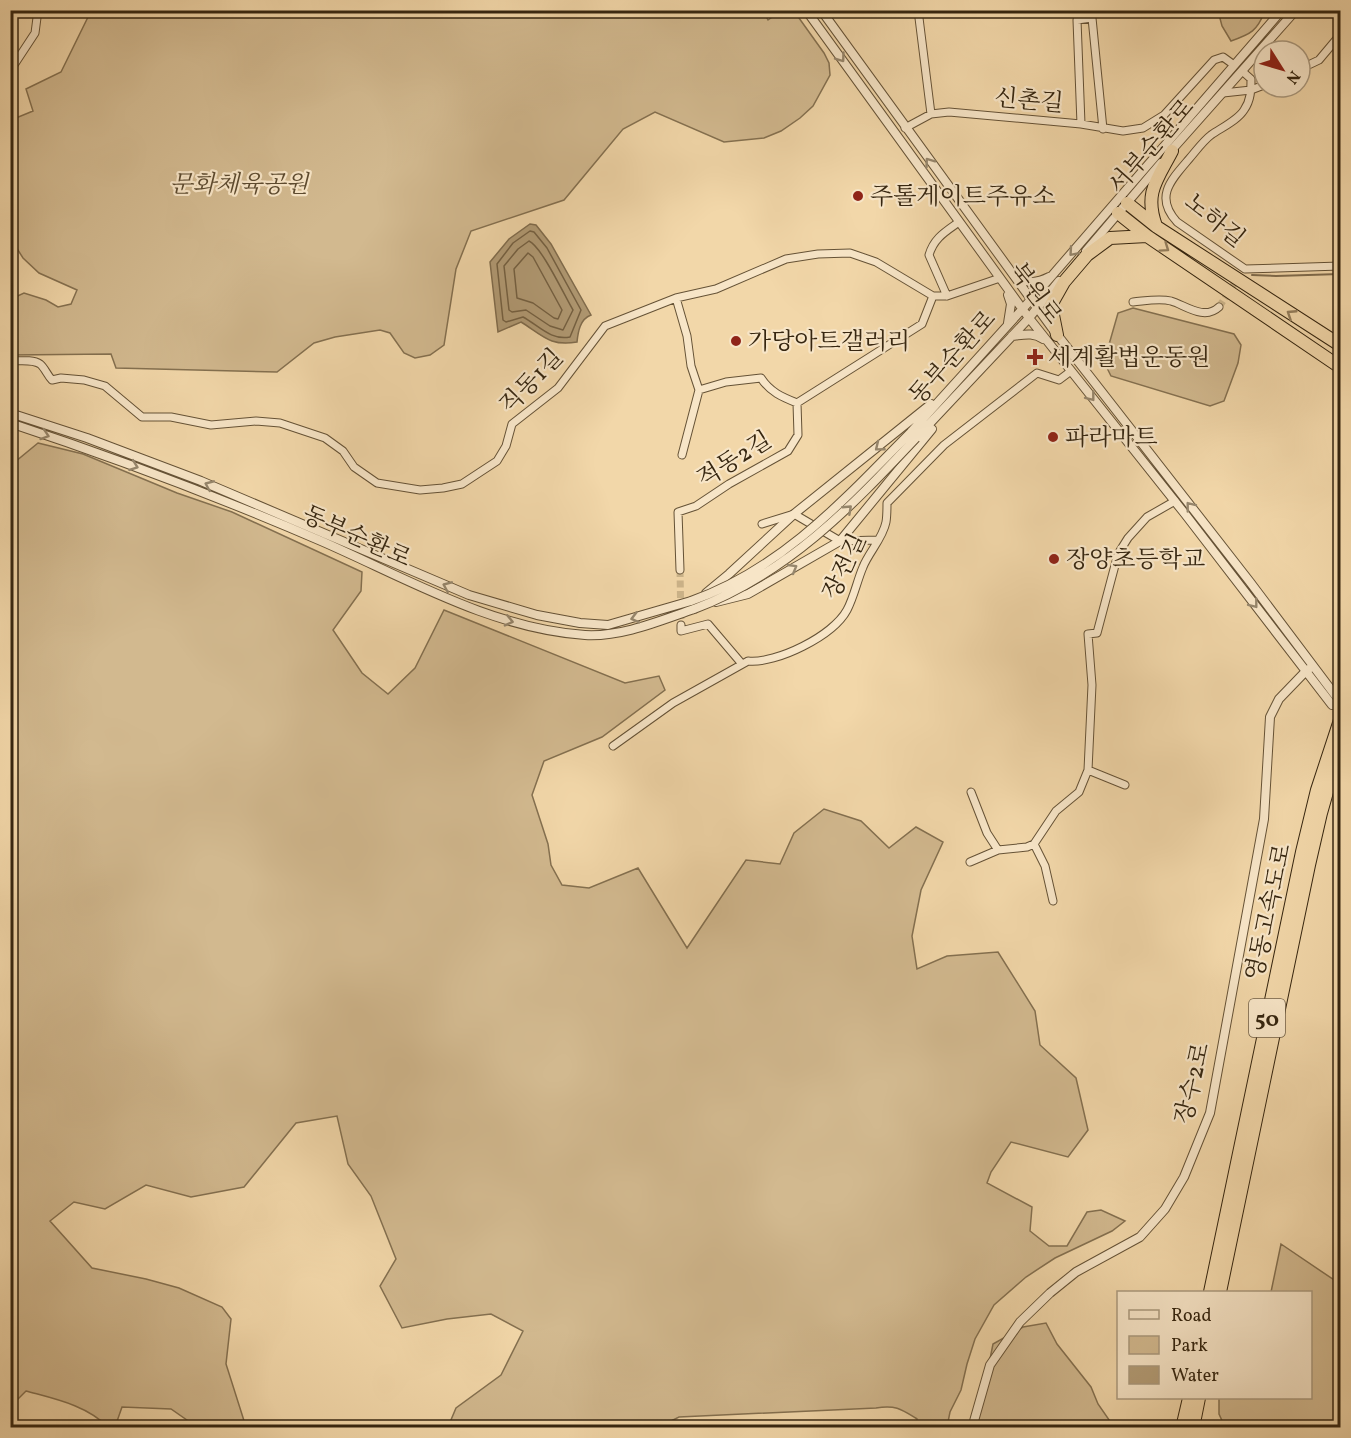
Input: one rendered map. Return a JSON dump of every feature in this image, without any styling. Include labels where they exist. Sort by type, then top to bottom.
[{"type":"highway","points":[[1157,227],[1150,210],[1151,195],[1172,151]]},
{"type":"highway","points":[[1124,200],[1157,227],[1341,345]]},
{"type":"highway","points":[[1115,210],[1147,236],[1305,345],[1341,367]]},
{"type":"highway","points":[[1053,339],[1051,305],[1065,278],[1084,255],[1110,238],[1147,236]]},
{"type":"highway","name":"영동고속도로","points":[[1220,1291],[1341,720]]},
{"type":"highway","name":"영동고속도로","points":[[1210,1291],[1302,852],[1317,790],[1337,746]]},
{"type":"highway","points":[[1182,1428],[1189,1399]]},
{"type":"highway","points":[[1193,1428],[1199,1399]]},
{"type":"street","points":[[10,71],[35,33],[38,10]]},
{"type":"street","name":"북원로","points":[[806,10],[1029,318],[1053,339],[1226,552],[1310,668],[1332,705]]},
{"type":"street","name":"북원로","points":[[821,10],[904,128],[1031,300],[1071,371],[1218,558],[1335,695]]},
{"type":"street","points":[[918,10],[931,114]]},
{"type":"street","name":"서부순환로","points":[[1124,200],[1282,10]]},
{"type":"street","name":"서부순환로","points":[[1031,300],[1172,151],[1296,10]]},
{"type":"street","points":[[1082,124],[1077,20],[1092,18],[1102,129]]},
{"type":"street","points":[[1312,63],[1319,60],[1341,35]]},
{"type":"street","name":"신촌길","points":[[904,128],[931,114],[949,112],[1082,124],[1123,131],[1143,128],[1164,115],[1214,60],[1223,57],[1234,65]]},
{"type":"street","points":[[1234,65],[1251,79],[1248,101],[1236,92]]},
{"type":"street","points":[[1223,93],[1251,90]]},
{"type":"street","name":"노하길","points":[[1248,101],[1244,111],[1208,137],[1171,181],[1166,195],[1169,213],[1177,222],[1244,270],[1341,266]]},
{"type":"street","points":[[896,134],[904,128]]},
{"type":"street","name":"서부순환로","points":[[1084,255],[1115,210]]},
{"type":"street","points":[[947,296],[929,255],[932,245],[939,236],[969,216]]},
{"type":"street","name":"직동1길","points":[[10,361],[32,361],[40,364],[52,380],[84,380],[105,386],[142,417],[171,417],[211,425],[256,421],[280,423],[325,438],[343,451],[354,467],[377,483],[420,490],[462,484],[497,461],[506,446],[512,424],[558,388],[605,326],[676,298],[716,289],[786,259],[818,254],[850,253],[876,262],[933,296]]},
{"type":"street","points":[[1014,276],[1024,282],[1033,282],[1052,276]]},
{"type":"street","points":[[1037,309],[1065,278]]},
{"type":"street","points":[[699,390],[726,382],[762,378],[767,387],[780,396],[797,403],[922,324],[933,296],[947,296],[1003,282],[1011,303],[1006,327]]},
{"type":"street","points":[[676,298],[687,336],[691,366],[699,390],[682,455]]},
{"type":"street","name":"동부순환로","points":[[974,370],[1006,327],[1031,300]]},
{"type":"street","points":[[1133,302],[1162,300],[1203,312],[1214,311],[1219,307]]},
{"type":"street","name":"동부순환로","points":[[10,423],[189,486],[498,618],[558,632],[587,635],[614,634],[733,592],[789,559],[864,494],[974,370],[1012,336],[1037,309]]},
{"type":"street","points":[[1012,336],[1030,334],[1053,339]]},
{"type":"street","points":[[696,604],[794,514],[974,370]]},
{"type":"street","points":[[696,604],[748,594],[840,541],[974,370]]},
{"type":"street","name":"장전길","points":[[613,746],[672,703],[742,664],[748,661],[759,662],[771,659],[832,630],[847,610],[863,567],[886,524],[887,503],[944,445],[1037,373],[1059,380],[1071,371]]},
{"type":"street","name":"적동2길","points":[[680,570],[678,512],[696,506],[729,484],[788,451],[798,435],[797,403]]},
{"type":"street","name":"동부순환로","points":[[10,412],[201,481],[470,595],[527,613],[580,623],[608,625],[696,604]]},
{"type":"street","points":[[970,862],[998,850],[1027,847],[1034,844],[1056,811],[1079,792],[1088,771],[1092,685],[1088,634],[1097,633],[1118,554],[1128,538],[1147,517],[1175,501]]},
{"type":"street","points":[[762,524],[794,514],[840,541],[878,540]]},
{"type":"street","points":[[1218,558],[1226,552]]},
{"type":"street","points":[[681,626],[681,631],[708,624],[742,664]]},
{"type":"street","name":"장수2로","points":[[972,1428],[990,1365],[1020,1322],[1076,1272],[1140,1237],[1165,1209],[1184,1177],[1209,1113],[1264,819],[1270,717],[1279,699],[1310,668]]},
{"type":"street","points":[[1088,771],[1125,785]]},
{"type":"street","points":[[971,792],[987,833],[998,850]]},
{"type":"street","points":[[1034,844],[1046,866],[1053,901]]},
{"type":"green space","points":[[1218,10],[1265,11],[1253,31],[1231,41],[1222,26]]},
{"type":"green space","name":"문화체육공원","points":[[91,11],[763,11],[768,20],[772,17],[772,11],[794,11],[824,53],[829,63],[830,75],[813,106],[781,131],[764,138],[724,142],[655,112],[623,129],[564,200],[471,231],[456,269],[444,345],[430,355],[415,358],[404,353],[390,333],[380,330],[335,337],[314,343],[277,372],[116,368],[111,354],[11,355],[11,299],[24,293],[46,300],[58,307],[71,304],[77,290],[39,273],[23,258],[11,239],[11,120],[33,111],[26,89],[61,72]]},
{"type":"green space","points":[[1133,308],[1234,334],[1241,345],[1238,363],[1224,401],[1210,406],[1111,376],[1104,362],[1118,313]]},
{"type":"green space","points":[[38,443],[83,454],[177,493],[232,512],[362,572],[361,591],[333,630],[362,673],[388,694],[415,668],[444,610],[625,683],[659,676],[665,690],[602,737],[544,761],[532,795],[548,844],[551,865],[562,885],[589,888],[638,868],[687,948],[746,860],[780,864],[794,833],[824,809],[861,821],[889,848],[916,827],[943,842],[921,890],[912,936],[917,969],[947,956],[998,952],[1035,1011],[1040,1045],[1076,1078],[1088,1130],[1068,1157],[1011,1142],[991,1172],[987,1183],[1032,1207],[1030,1231],[1049,1246],[1067,1246],[1087,1212],[1101,1210],[1125,1221],[1112,1231],[1055,1258],[1026,1277],[994,1305],[975,1339],[961,1390],[950,1412],[947,1427],[917,1427],[917,1419],[902,1410],[889,1407],[679,1417],[659,1427],[448,1427],[456,1408],[501,1375],[523,1331],[491,1314],[447,1319],[402,1328],[380,1286],[396,1259],[371,1196],[348,1164],[337,1116],[296,1123],[244,1187],[191,1197],[146,1185],[105,1209],[74,1202],[50,1221],[92,1268],[179,1288],[222,1307],[231,1319],[226,1364],[246,1427],[197,1427],[171,1409],[122,1407],[115,1427],[108,1427],[80,1408],[26,1391],[11,1406],[10,477],[15,462]]},
{"type":"green space","points":[[1281,1244],[1340,1284],[1340,1425],[1338,1427],[1225,1427],[1219,1414],[1219,1399],[1312,1399],[1312,1291],[1271,1291]]},
{"type":"green space","points":[[1046,1323],[1057,1344],[1091,1387],[1098,1404],[1114,1427],[970,1428],[986,1379],[993,1344],[1023,1327]]},
{"type":"water","points":[[530,224],[536,225],[551,244],[591,315],[582,323],[577,342],[553,341],[521,322],[498,332],[490,262],[509,239]]},
{"type":"waterway","points":[[1252,275],[1340,274]]},
{"type":"tunnel","points":[[1219,307],[1242,272]]},
{"type":"tunnel","points":[[680,570],[681,625]]},
{"type":"place","name":"주톨게이트주유소","points":[[858,196]]},
{"type":"place","name":"가당아트갤러리","points":[[736,341]]},
{"type":"place","name":"세계활법운동원","points":[[1035,357]]},
{"type":"place","name":"파라마트","points":[[1053,437]]},
{"type":"place","name":"장양초등학교","points":[[1054,559]]}]
